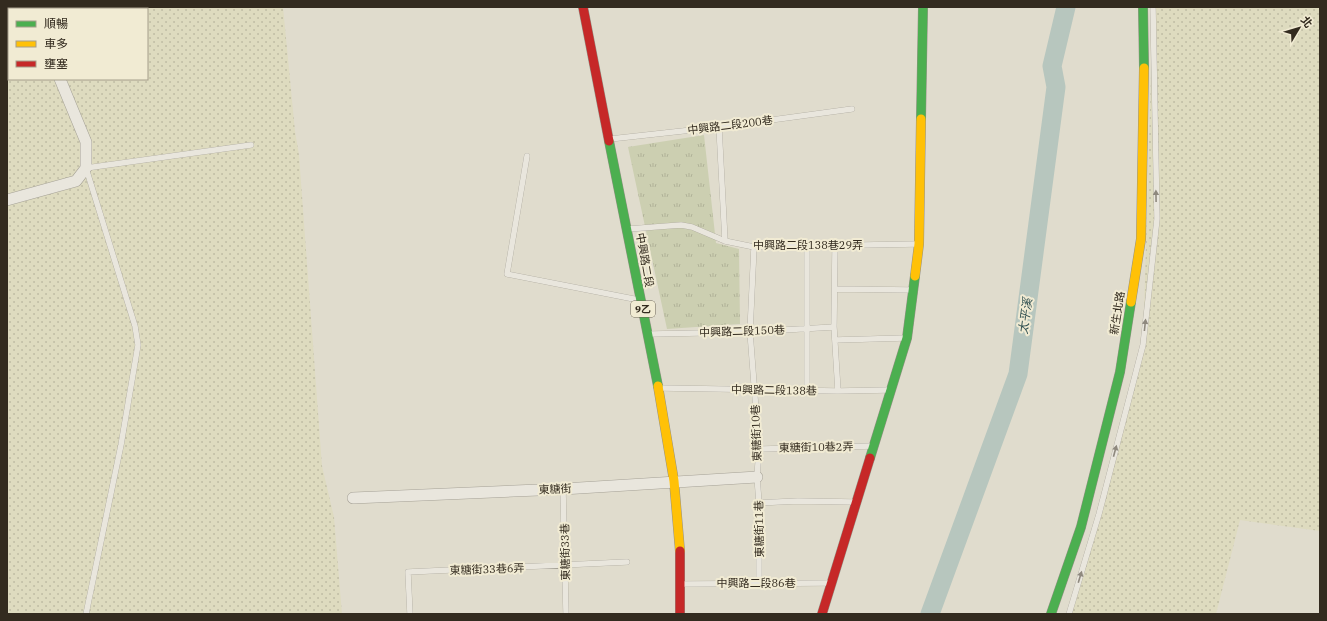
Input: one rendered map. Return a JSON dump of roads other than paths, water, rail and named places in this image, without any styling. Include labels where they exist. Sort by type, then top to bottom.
[{"type":"street","name":"中興路二段","points":[[583,7],[608,139],[628,229],[640,300],[649,334],[674,481],[681,561],[680,614]]},
{"type":"street","points":[[822,614],[907,338],[919,244],[923,7]]},
{"type":"street","name":"新生北路","points":[[1051,614],[1081,527],[1120,372],[1141,239],[1144,101],[1143,7]]},
{"type":"street","points":[[7,200],[76,181],[86,168],[86,142],[60,80]]},
{"type":"street","name":"東糖街","points":[[353,498],[563,489],[757,477]]},
{"type":"lane","points":[[1069,614],[1099,514],[1143,345],[1157,219],[1153,7]]},
{"type":"lane","name":"中興路二段200巷","points":[[608,139],[852,110]]},
{"type":"lane","points":[[719,127],[725,241]]},
{"type":"lane","points":[[86,614],[121,445],[138,345],[135,326],[86,168],[251,145]]},
{"type":"lane","points":[[527,156],[507,274],[640,300]]},
{"type":"lane","name":"中興路二段138巷29弄","points":[[628,229],[681,225],[692,227],[725,241],[754,247],[919,244]]},
{"type":"lane","points":[[807,245],[807,391]]},
{"type":"lane","points":[[835,246],[834,327],[838,392]]},
{"type":"lane","name":"東糖街10巷","points":[[754,247],[750,332],[759,449],[757,477]]},
{"type":"lane","points":[[835,289],[914,290]]},
{"type":"lane","name":"中興路二段150巷","points":[[649,334],[750,332],[834,327]]},
{"type":"lane","points":[[835,340],[907,338]]},
{"type":"lane","name":"中興路二段138巷","points":[[657,388],[838,392],[891,390]]},
{"type":"lane","name":"東糖街10巷2弄","points":[[759,449],[873,446]]},
{"type":"lane","name":"東糖街11巷","points":[[757,477],[759,503],[759,582]]},
{"type":"lane","name":"東糖街33巷","points":[[563,489],[566,614]]},
{"type":"lane","points":[[759,503],[798,501],[856,502]]},
{"type":"lane","name":"東糖街33巷6弄","points":[[410,614],[408,572],[627,562]]},
{"type":"lane","name":"中興路二段86巷","points":[[680,584],[759,582],[832,583]]},
{"type":"waterway","name":"太平溪","points":[[930,614],[1018,374],[1056,87],[1052,66],[1066,7]]}]
